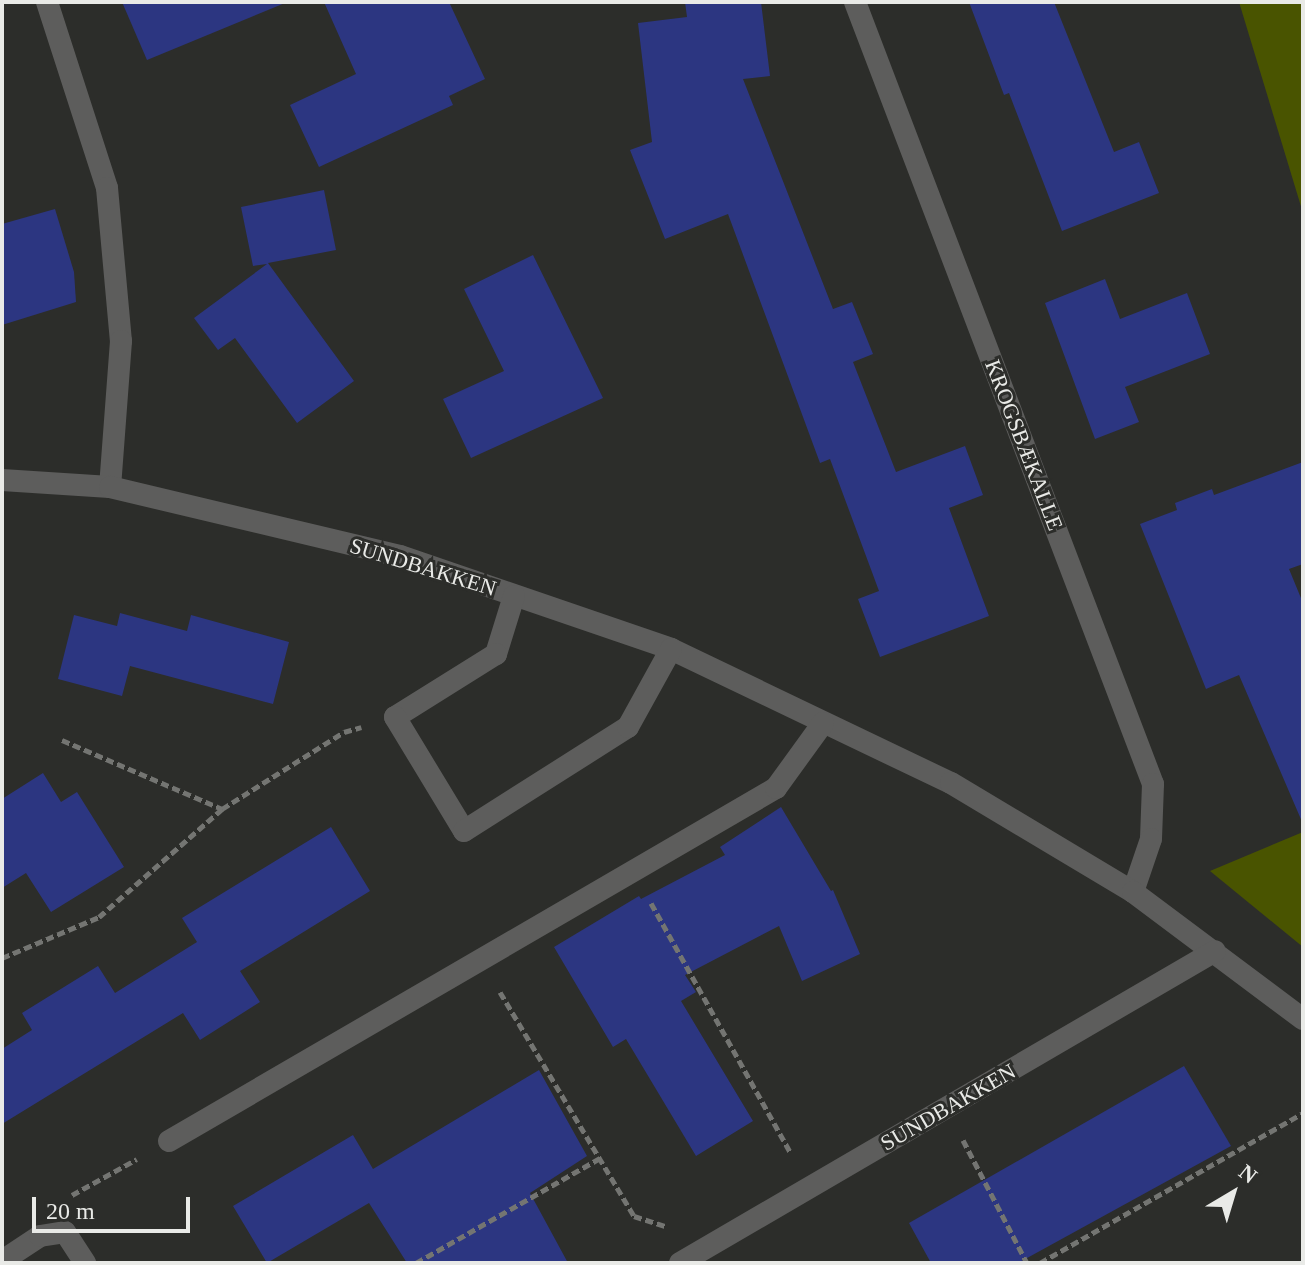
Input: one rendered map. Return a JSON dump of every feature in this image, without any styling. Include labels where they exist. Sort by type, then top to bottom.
[{"type":"street","points":[[47,2],[107,188],[121,341],[110,487]]},
{"type":"street","name":"KROGSBÆKALLE","points":[[855,2],[1153,784],[1151,839],[1133,892]]},
{"type":"street","name":"SUNDBAKKEN","points":[[2,480],[110,487],[400,556],[671,649],[951,783],[1133,892],[1303,1019]]},
{"type":"street","points":[[514,596],[496,654],[395,717],[464,831],[628,727],[671,649]]},
{"type":"street","points":[[169,1141],[776,788],[823,723]]},
{"type":"street","name":"SUNDBAKKEN","points":[[680,1263],[1215,951]]},
{"type":"street","points":[[2,1261],[40,1236],[65,1232],[85,1263]]},
{"type":"path","points":[[2,958],[99,917],[222,809],[344,732],[395,717]]},
{"type":"path","points":[[62,740],[222,809]]},
{"type":"path","points":[[633,871],[810,1187]]},
{"type":"path","points":[[481,960],[634,1216],[716,1242]]},
{"type":"path","points":[[946,1108],[1027,1263]]},
{"type":"path","points":[[1040,1263],[1303,1113]]},
{"type":"path","points":[[40,1236],[63,1200],[169,1141]]},
{"type":"path","points":[[416,1263],[600,1158]]},
{"type":"green space","points":[[1239,2],[1303,2],[1303,213]]},
{"type":"green space","points":[[1303,832],[1303,947],[1210,871]]},
{"type":"building","points":[[122,2],[285,2],[285,3],[147,60]]},
{"type":"building","points":[[324,2],[449,2],[485,79],[449,96],[453,105],[319,167],[290,105],[356,74]]},
{"type":"building","points":[[685,2],[761,2],[770,76],[743,79],[833,309],[852,302],[873,354],[853,362],[896,472],[965,446],[983,495],[949,508],[989,616],[880,657],[858,599],[879,591],[830,459],[820,463],[728,214],[665,239],[630,150],[652,142],[638,23],[687,17]]},
{"type":"building","points":[[969,2],[1054,2],[1114,152],[1139,142],[1159,193],[1062,231],[1009,93],[1004,95]]},
{"type":"building","points":[[324,190],[336,250],[268,263],[354,381],[297,423],[235,338],[218,350],[194,318],[267,264],[253,266],[241,207]]},
{"type":"building","points":[[55,209],[74,272],[76,302],[2,325],[2,224]]},
{"type":"building","points":[[533,255],[603,398],[471,458],[443,399],[504,371],[464,289]]},
{"type":"building","points":[[1105,279],[1120,319],[1187,293],[1210,354],[1125,387],[1139,422],[1095,439],[1045,303]]},
{"type":"building","points":[[1303,462],[1303,564],[1289,569],[1303,603],[1303,824],[1239,675],[1206,689],[1140,524],[1177,510],[1175,503],[1212,489],[1214,495]]},
{"type":"building","points":[[120,613],[187,631],[191,615],[289,642],[273,704],[130,666],[122,696],[58,679],[74,615],[117,626]]},
{"type":"building","points":[[43,773],[61,802],[77,792],[124,867],[51,912],[26,873],[2,888],[2,799]]},
{"type":"building","points":[[781,807],[833,890],[860,954],[802,981],[779,926],[685,975],[696,992],[681,1001],[753,1121],[696,1156],[626,1039],[613,1047],[554,947],[639,896],[641,899],[725,855],[720,847]]},
{"type":"building","points":[[331,827],[370,891],[240,971],[260,1002],[200,1040],[183,1013],[2,1124],[2,1049],[32,1030],[22,1013],[98,966],[115,993],[197,942],[182,918]]},
{"type":"building","points":[[1184,1066],[1231,1146],[1018,1263],[931,1263],[909,1223]]},
{"type":"building","points":[[539,1070],[587,1156],[530,1193],[568,1263],[407,1263],[369,1203],[267,1263],[233,1206],[353,1135],[373,1169]]}]
